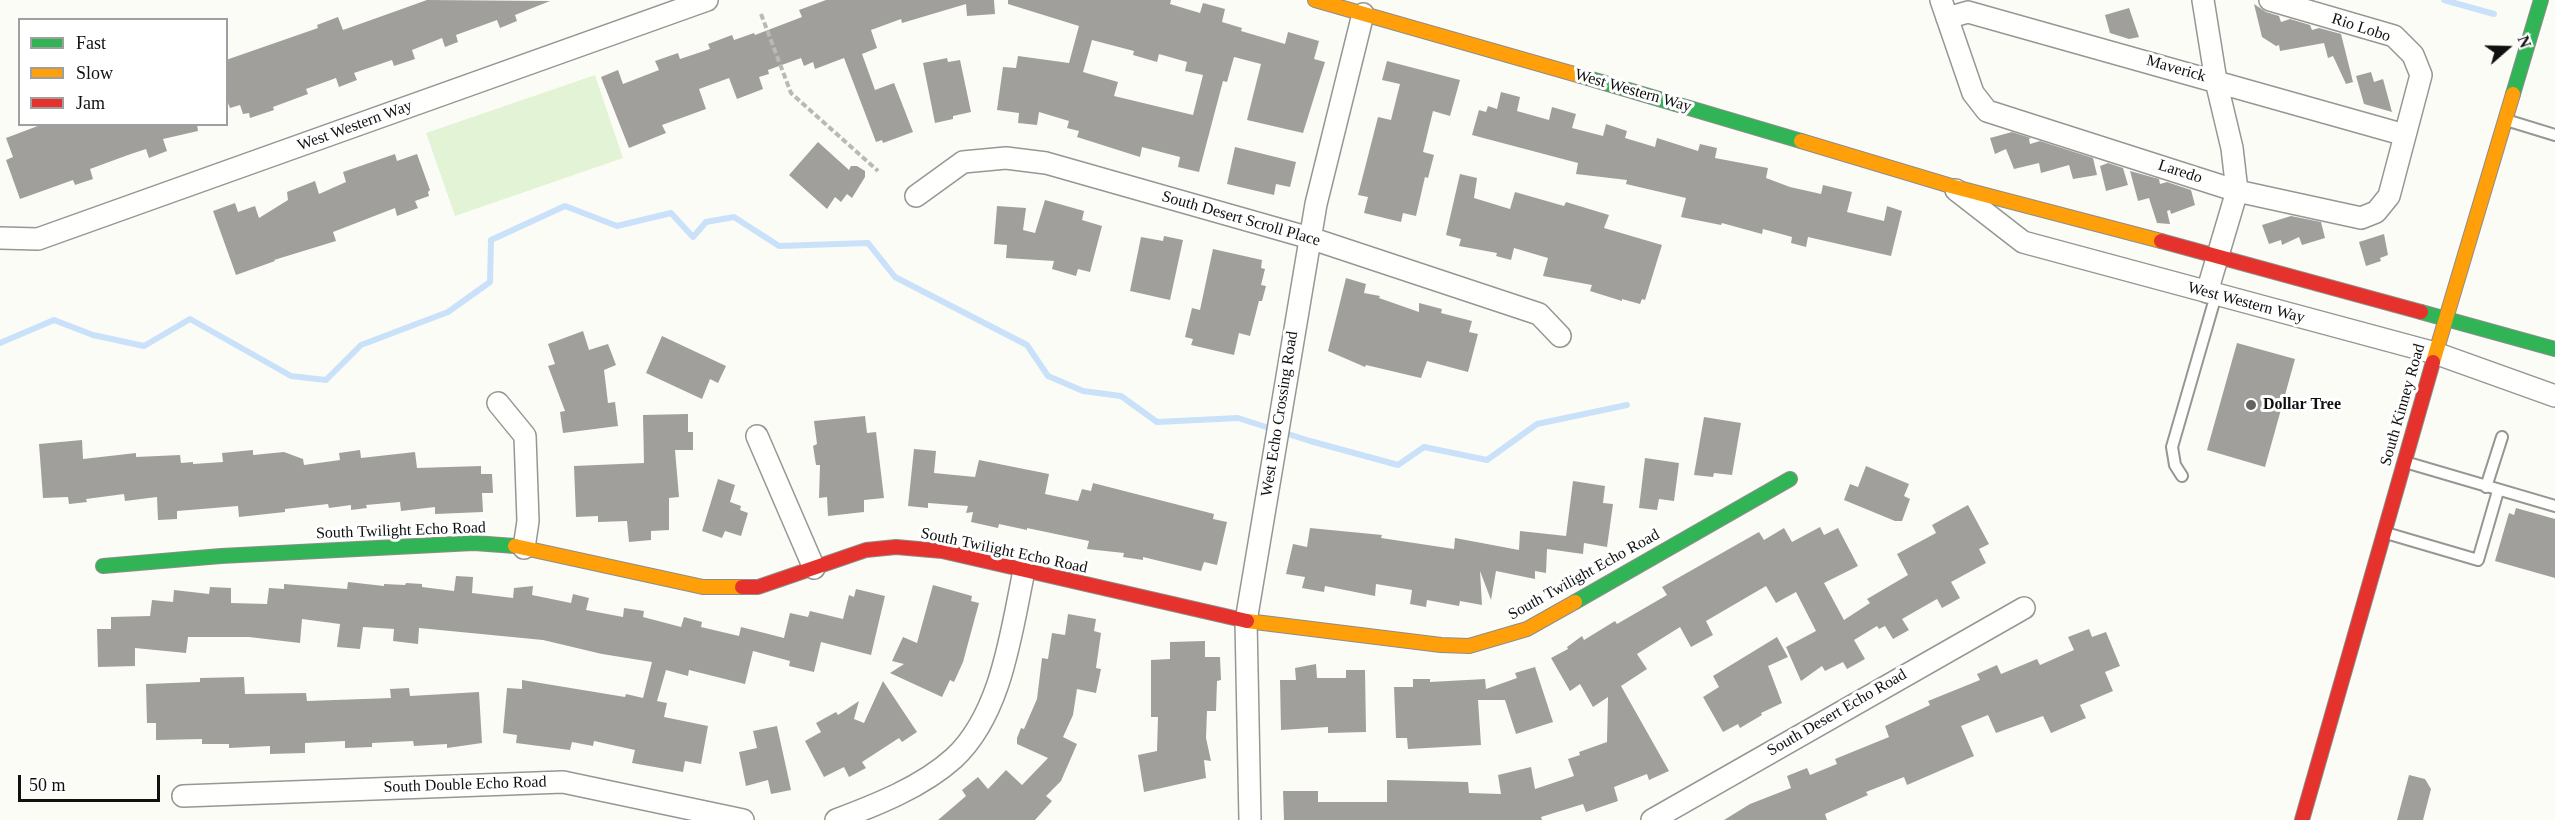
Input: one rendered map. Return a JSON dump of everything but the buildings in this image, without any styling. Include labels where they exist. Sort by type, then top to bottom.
[{"type":"street","name":"West Western Way","points":[[0,238],[38,239],[707,0]]},
{"type":"street","name":"West Western Way","points":[[1315,0],[1602,82],[1951,186],[2218,256],[2555,349]]},
{"type":"street","points":[[2203,0],[2216,81],[2232,148],[2237,191],[2218,256],[2212,294]]},
{"type":"street","name":"Rio Lobo","points":[[2270,0],[2394,36],[2413,55],[2421,75],[2405,135]]},
{"type":"street","name":"South Kinney Road","points":[[2302,820],[2445,318],[2541,0]]},
{"type":"street","name":"Maverick","points":[[1944,9],[1968,12],[2405,135]]},
{"type":"street","name":"Laredo","points":[[1944,9],[1973,93],[1987,111],[2237,191],[2361,218],[2376,212],[2389,196],[2405,135]]},
{"type":"street","name":"West Echo Crossing Road","points":[[1250,820],[1246,621],[1310,238],[1363,14]]},
{"type":"street","name":"South Desert Scroll Place","points":[[916,196],[963,162],[1006,158],[1046,163],[1310,238],[1539,314],[1560,336]]},
{"type":"street","name":"West Western Way","points":[[1951,186],[2024,242],[2435,353],[2555,396]]},
{"type":"street","points":[[498,403],[525,436],[528,521],[524,548]]},
{"type":"street","points":[[757,436],[814,568]]},
{"type":"street","name":"South Twilight Echo Road","points":[[103,566],[221,556],[474,543],[524,548],[703,587],[758,587],[866,550],[896,548],[942,551],[1246,621],[1441,645],[1469,646],[1527,629],[1790,479]]},
{"type":"street","points":[[836,820],[868,808],[932,775],[955,757],[974,733],[994,695],[1006,655],[1024,571]]},
{"type":"street","name":"South Desert Echo Road","points":[[1652,820],[2024,608]]},
{"type":"street","name":"South Double Echo Road","points":[[183,796],[562,782],[743,820]]},
{"type":"lane","points":[[2505,120],[2555,135]]},
{"type":"lane","points":[[2182,476],[2175,465],[2172,447],[2212,294]]},
{"type":"lane","points":[[2486,487],[2502,437]]},
{"type":"lane","points":[[2404,462],[2555,506]]},
{"type":"lane","points":[[2385,532],[2478,560],[2498,491]]},
{"type":"path","points":[[761,14],[791,93],[879,171]]},
{"type":"green space","points":[[595,75],[623,158],[455,216],[426,133]]},
{"type":"waterway","points":[[2444,0],[2494,14]]},
{"type":"waterway","points":[[0,343],[54,320],[93,335],[144,346],[190,319],[291,376],[326,380],[361,345],[448,312],[490,282],[491,240],[565,206],[617,226],[671,213],[693,237],[706,222],[734,217],[779,246],[868,243],[895,277],[1027,345],[1048,376],[1083,391],[1121,396],[1157,422],[1238,418],[1398,465],[1424,447],[1487,460],[1537,424],[1627,405]]},
{"type":"traffic: fast","points":[[2513,94],[2541,0]]},
{"type":"traffic: fast","points":[[1581,76],[1801,141]]},
{"type":"traffic: fast","points":[[2421,312],[2555,349]]},
{"type":"traffic: fast","points":[[1575,602],[1790,479]]},
{"type":"traffic: fast","points":[[103,566],[221,556],[474,543],[515,546]]},
{"type":"traffic: slow","points":[[1315,0],[1581,76]]},
{"type":"traffic: slow","points":[[2433,362],[2513,94]]},
{"type":"traffic: slow","points":[[1801,141],[1951,186],[2161,241]]},
{"type":"traffic: slow","points":[[515,546],[703,587],[742,587]]},
{"type":"traffic: slow","points":[[1247,621],[1441,645],[1469,646],[1527,629],[1575,602]]},
{"type":"traffic: jam","points":[[2161,241],[2421,312]]},
{"type":"traffic: jam","points":[[2302,820],[2433,362]]},
{"type":"traffic: jam","points":[[742,587],[758,587],[866,550],[896,547],[942,551],[1247,621]]},
{"type":"place","name":"Dollar Tree","points":[[2251,405]]}]
